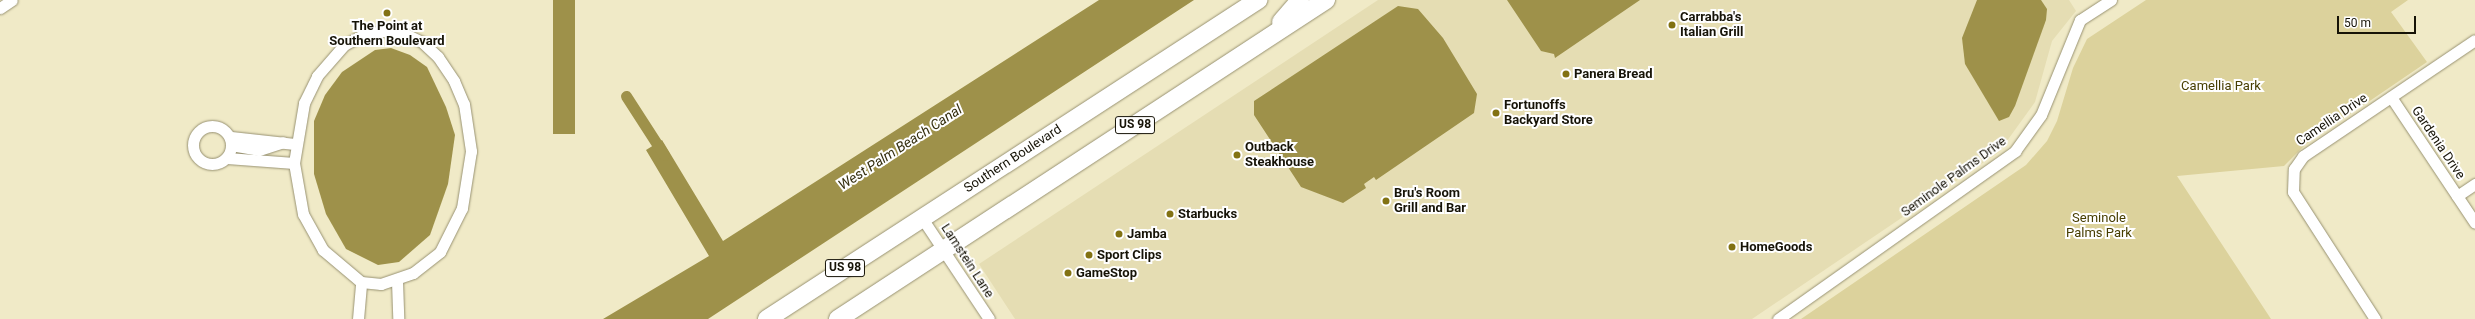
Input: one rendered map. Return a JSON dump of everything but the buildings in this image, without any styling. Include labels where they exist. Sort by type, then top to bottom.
[{"type":"highway","name":"Southern Boulevard","points":[[767,319],[1258,0]]},
{"type":"highway","points":[[1264,40],[1300,0]]},
{"type":"highway","name":"US 98","points":[[838,319],[1326,0]]},
{"type":"street","points":[[0,8],[12,0]]},
{"type":"street","name":"Seminole Palms Drive","points":[[1778,319],[2016,151],[2040,115],[2080,20],[2111,0]]},
{"type":"street","points":[[382,30],[403,33],[422,42],[438,57],[454,81],[464,104],[471,151],[468,182],[459,215],[440,252],[397,281],[361,282],[327,254],[312,233],[303,214],[294,163],[295,144],[304,103],[317,76],[344,45],[363,35],[382,30]]},
{"type":"street","name":"Camellia Drive","points":[[2375,319],[2293,192],[2292,177],[2303,156],[2475,40]]},
{"type":"street","name":"Gardenia Drive","points":[[2391,97],[2475,224]]},
{"type":"street","points":[[294,163],[227,158],[217,164],[204,163],[195,155],[193,143],[198,132],[210,126],[222,129],[231,141],[259,150],[283,141],[295,144]]},
{"type":"street","points":[[227,158],[231,141]]},
{"type":"street","points":[[2457,196],[2475,184]]},
{"type":"street","name":"Lamstein Lane","points":[[922,218],[988,319]]},
{"type":"street","points":[[397,281],[398,319]]},
{"type":"street","points":[[358,319],[361,282]]},
{"type":"shaded area","points":[[1378,0],[2069,0],[2076,11],[2052,41],[2035,102],[1999,152],[1752,319],[1015,319],[979,264]]},
{"type":"green space","points":[[2146,0],[2408,0],[2391,12],[2427,62],[2305,145],[2284,166],[2177,176],[2271,319],[1801,319],[2026,165],[2047,141],[2057,121],[2073,68],[2087,39]]},
{"type":"water","points":[[553,0],[575,0],[575,134],[553,134]]},
{"type":"water","name":"West Palm Beach Canal","points":[[1099,0],[1194,0],[708,319],[603,319],[709,256],[646,150],[662,140],[723,241]]},
{"type":"water","points":[[1507,0],[1640,0],[1555,58],[1554,54],[1541,51]]},
{"type":"water","points":[[1977,0],[2041,0],[2047,9],[2046,20],[2015,106],[2009,117],[1999,121],[1965,64],[1962,38]]},
{"type":"water","points":[[1398,6],[1418,9],[1443,38],[1477,94],[1474,113],[1376,180],[1374,177],[1364,184],[1366,188],[1343,203],[1301,187],[1254,115],[1254,101]]},
{"type":"water","points":[[391,48],[410,55],[427,67],[446,107],[455,135],[448,184],[430,235],[399,262],[378,265],[346,249],[326,214],[314,174],[314,121],[325,95],[342,72],[375,50]]},
{"type":"waterway","points":[[626,96],[664,155]]},
{"type":"place","name":"The Point at Southern Boulevard","points":[[387,13]]},
{"type":"place","name":"Carrabba's Italian Grill","points":[[1672,25]]},
{"type":"place","name":"Panera Bread","points":[[1566,74]]},
{"type":"place","name":"Fortunoffs Backyard Store","points":[[1496,113]]},
{"type":"place","name":"Outback Steakhouse","points":[[1237,155]]},
{"type":"place","name":"Bru's Room Grill and Bar","points":[[1386,201]]},
{"type":"place","name":"Starbucks","points":[[1170,214]]},
{"type":"place","name":"Jamba","points":[[1119,234]]},
{"type":"place","name":"HomeGoods","points":[[1732,247]]},
{"type":"place","name":"Sport Clips","points":[[1089,255]]},
{"type":"place","name":"GameStop","points":[[1068,273]]},
{"type":"park label","name":"Camellia Park","points":[[2221,86]]},
{"type":"park label","name":"Seminole Palms Park","points":[[2099,226]]}]
